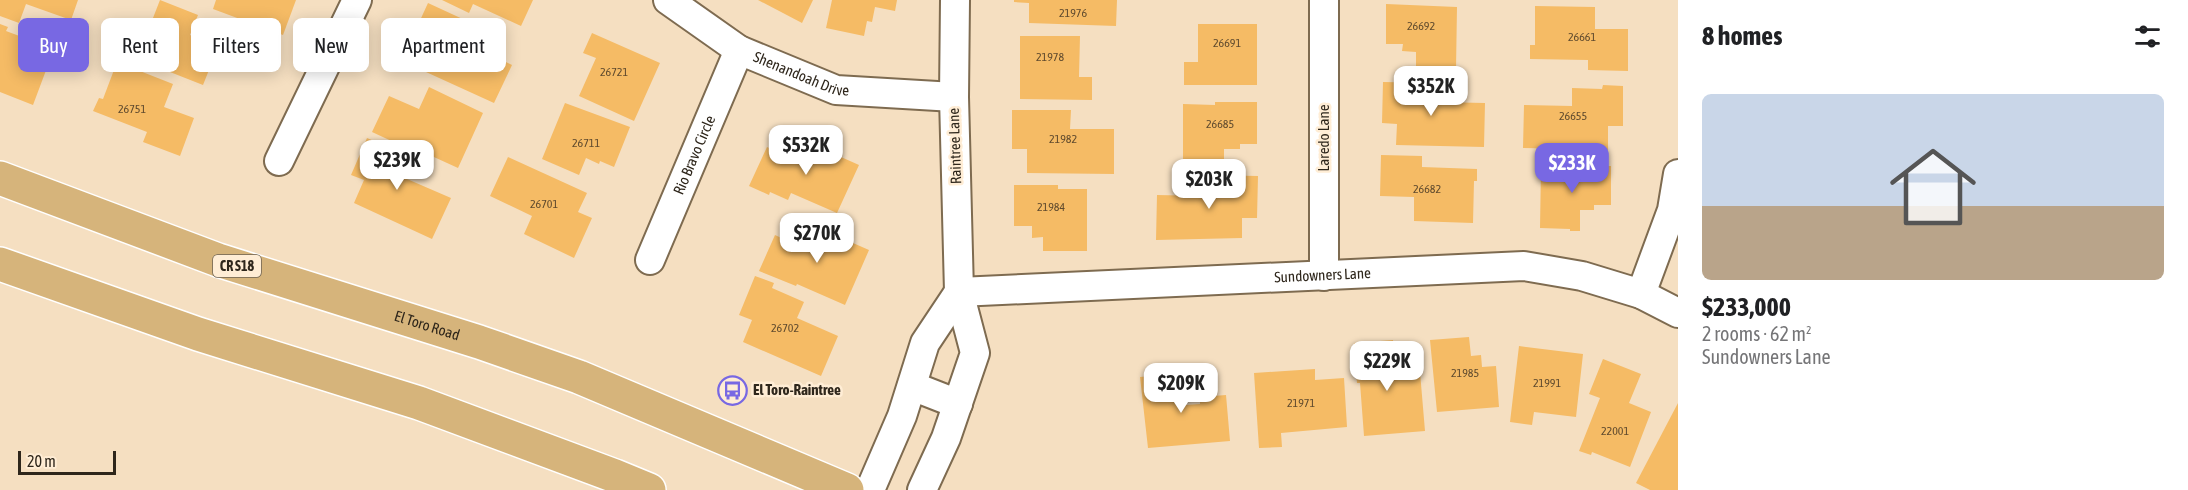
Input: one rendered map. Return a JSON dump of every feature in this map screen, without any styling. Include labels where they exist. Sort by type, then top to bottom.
[{"type":"main road","name":"El Toro Road","points":[[0,178],[218,260],[479,342],[579,377],[847,490]]},
{"type":"main road","points":[[0,264],[198,334],[419,403],[649,490]]},
{"type":"street","points":[[279,161],[357,0]]},
{"type":"street","name":"Shenandoah Drive","points":[[668,0],[739,50],[836,90],[954,97]]},
{"type":"street","name":"Raintree Lane","points":[[922,490],[946,438],[975,353],[959,292],[954,97],[955,0]]},
{"type":"street","name":"Laredo Lane","points":[[1324,0],[1324,276]]},
{"type":"street","name":"Rio Bravo Circle","points":[[650,260],[739,50]]},
{"type":"street","points":[[1641,294],[1672,210],[1678,174]]},
{"type":"street","name":"Sundowners Lane","points":[[959,292],[1524,266],[1582,276],[1641,294],[1678,313]]},
{"type":"street","points":[[870,490],[902,416],[925,343],[959,292]]},
{"type":"street","points":[[912,386],[958,404]]},
{"type":"building","points":[[0,0],[78,0],[72,18],[65,18],[26,4],[21,18],[18,18],[18,23],[0,16]]},
{"type":"building","points":[[160,0],[198,15],[197,18],[191,18],[191,72],[208,72],[203,85],[170,72],[179,72],[179,18],[153,18]]},
{"type":"building","points":[[216,0],[296,0],[283,35],[281,34],[281,18],[237,18],[213,9]]},
{"type":"building","points":[[442,0],[533,0],[521,26],[473,4],[469,13]]},
{"type":"building","points":[[758,0],[813,0],[802,23]]},
{"type":"building","points":[[832,0],[897,0],[895,11],[875,7],[872,22],[867,21],[864,36],[826,28]]},
{"type":"building","points":[[1014,0],[1117,0],[1116,26],[1029,23],[1029,3],[1014,2]]},
{"type":"building","points":[[428,3],[460,18],[421,18]]},
{"type":"building","points":[[1386,4],[1457,7],[1456,69],[1416,70],[1416,52],[1402,51],[1403,44],[1386,44]]},
{"type":"building","points":[[1535,6],[1595,7],[1595,29],[1628,29],[1628,71],[1588,70],[1588,60],[1530,59],[1530,45],[1535,45]]},
{"type":"building","points":[[0,24],[8,27],[6,31],[18,36],[18,72],[45,72],[33,105],[0,92]]},
{"type":"building","points":[[1198,24],[1257,24],[1257,85],[1184,85],[1184,62],[1198,62]]},
{"type":"building","points":[[592,33],[660,63],[634,121],[579,96],[596,58],[583,53]]},
{"type":"building","points":[[1020,36],[1080,36],[1079,77],[1092,77],[1092,100],[1020,99]]},
{"type":"building","points":[[506,62],[512,65],[494,103],[426,72],[506,72]]},
{"type":"building","points":[[113,72],[142,72],[173,84],[164,107],[194,118],[180,156],[143,142],[147,132],[93,111],[99,98],[103,99]]},
{"type":"building","points":[[1383,82],[1437,83],[1437,102],[1485,103],[1484,147],[1396,145],[1397,124],[1382,123]]},
{"type":"building","points":[[1603,85],[1623,86],[1623,126],[1608,126],[1608,150],[1523,148],[1524,105],[1572,106],[1572,88],[1602,89]]},
{"type":"building","points":[[429,87],[483,113],[458,168],[372,132],[389,96],[419,109]]},
{"type":"building","points":[[1215,102],[1257,102],[1257,144],[1240,144],[1240,149],[1224,149],[1224,168],[1183,168],[1183,104],[1215,105]]},
{"type":"building","points":[[565,103],[630,127],[614,167],[586,158],[579,175],[542,159]]},
{"type":"building","points":[[1012,110],[1071,110],[1070,129],[1114,129],[1114,174],[1027,173],[1027,149],[1012,149]]},
{"type":"building","points":[[367,138],[388,147],[386,150],[414,163],[407,179],[451,198],[432,239],[354,203],[364,180],[351,175]]},
{"type":"building","points":[[805,141],[859,165],[837,213],[791,193],[788,200],[749,186],[767,147],[796,160]]},
{"type":"building","points":[[1381,155],[1422,156],[1422,167],[1477,169],[1477,181],[1474,181],[1473,223],[1414,221],[1414,197],[1380,196]]},
{"type":"building","points":[[508,157],[587,193],[578,212],[592,218],[574,258],[524,234],[532,216],[490,196]]},
{"type":"building","points":[[1575,166],[1611,166],[1611,205],[1594,205],[1594,210],[1580,210],[1580,231],[1540,228],[1541,167],[1575,168]]},
{"type":"building","points":[[1203,175],[1258,176],[1257,218],[1242,218],[1242,238],[1156,240],[1157,195],[1203,196]]},
{"type":"building","points":[[1014,185],[1058,185],[1058,189],[1087,189],[1087,251],[1043,251],[1043,237],[1032,238],[1032,226],[1014,226]]},
{"type":"building","points":[[814,226],[869,250],[845,305],[797,284],[796,286],[759,271],[775,235],[805,249]]},
{"type":"building","points":[[755,276],[774,283],[772,288],[804,302],[797,318],[838,336],[821,376],[743,342],[752,320],[739,315]]},
{"type":"building","points":[[1469,337],[1471,356],[1481,355],[1482,367],[1496,366],[1499,407],[1437,412],[1430,340]]},
{"type":"building","points":[[1393,340],[1395,374],[1420,372],[1425,431],[1364,436],[1354,343]]},
{"type":"building","points":[[1519,346],[1583,354],[1576,417],[1534,412],[1532,425],[1510,422]]},
{"type":"building","points":[[1603,359],[1641,374],[1629,403],[1651,412],[1630,467],[1592,452],[1591,455],[1579,451],[1600,398],[1589,394]]},
{"type":"building","points":[[1315,369],[1315,380],[1344,378],[1347,427],[1281,433],[1282,447],[1259,448],[1254,373]]},
{"type":"building","points":[[1183,373],[1186,405],[1200,404],[1200,397],[1226,395],[1230,441],[1148,448],[1140,377]]},
{"type":"building","points":[[1678,403],[1678,490],[1650,490],[1636,483]]},
{"type":"place","name":"El Toro-Raintree","points":[[732,390]]}]
